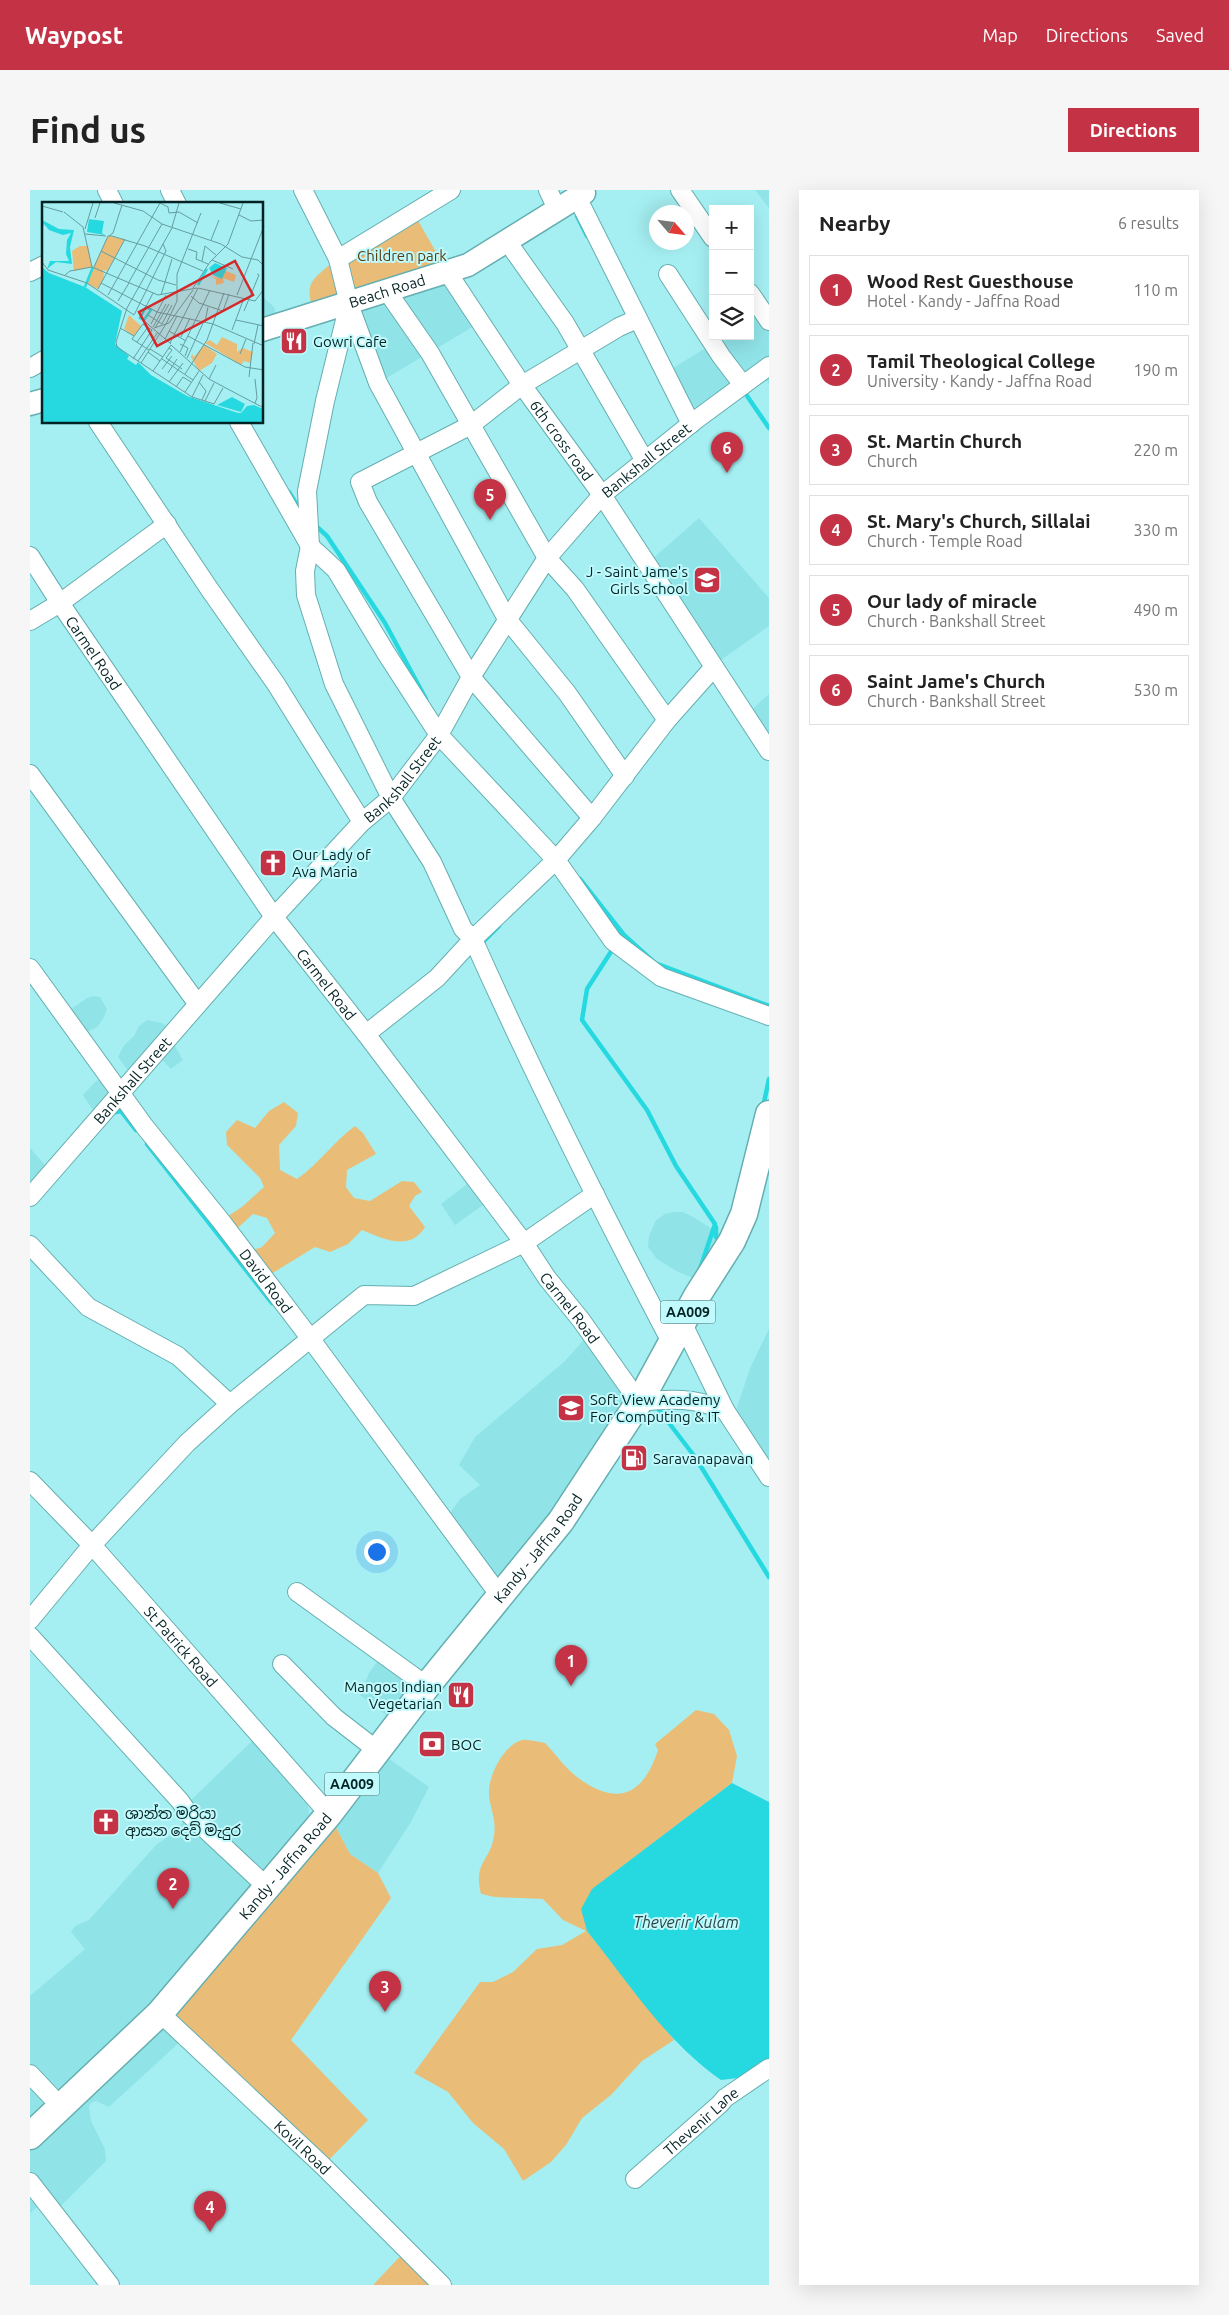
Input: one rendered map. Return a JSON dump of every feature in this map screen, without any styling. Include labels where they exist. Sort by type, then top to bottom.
[{"type":"highway","name":"Kandy - Jaffna Road","points":[[30,2136],[62,2108],[160,2013],[329,1814],[427,1686],[561,1521],[643,1394],[677,1332],[732,1241],[744,1214],[769,1114]]},
{"type":"main road","name":"Beach Road","points":[[264,329],[468,265],[511,246],[553,200],[580,195]]},
{"type":"street","points":[[107,190],[113,202]]},
{"type":"street","points":[[170,190],[177,202]]},
{"type":"street","points":[[302,190],[338,259],[349,304],[378,383],[507,619],[567,693],[625,776]]},
{"type":"street","points":[[338,259],[426,196],[452,190]]},
{"type":"street","points":[[680,190],[709,232]]},
{"type":"street","points":[[580,195],[637,318],[691,424]]},
{"type":"street","points":[[511,246],[545,292],[645,461]]},
{"type":"street","points":[[30,272],[42,266]]},
{"type":"street","points":[[668,274],[721,356],[743,385]]},
{"type":"street","name":"6th cross road","points":[[452,280],[522,385],[602,495],[769,751]]},
{"type":"street","points":[[387,291],[430,353],[548,558],[575,589],[666,720]]},
{"type":"street","points":[[751,295],[769,321]]},
{"type":"street","points":[[349,304],[325,401],[307,491],[310,546],[306,571],[306,595],[334,684],[391,798],[432,862],[463,929],[473,939],[514,1031],[595,1194],[677,1332],[769,1478]]},
{"type":"street","points":[[592,818],[471,677],[368,502],[360,482],[418,454],[470,424],[522,385],[637,318]]},
{"type":"street","points":[[30,368],[42,361]]},
{"type":"street","name":"Bankshall Street","points":[[30,1197],[274,917],[362,822],[391,798],[439,735],[471,677],[548,558],[602,495],[691,424],[769,366]]},
{"type":"street","points":[[99,424],[210,590],[276,684],[362,822]]},
{"type":"street","points":[[240,424],[310,546],[336,570],[386,653],[439,735],[556,860],[613,941],[661,977],[769,1016]]},
{"type":"street","points":[[30,621],[60,604],[167,524]]},
{"type":"street","name":"Carmel Road","points":[[30,556],[60,604],[274,917],[366,1034],[524,1243],[547,1278],[643,1394]]},
{"type":"street","points":[[366,1034],[437,978],[473,939],[556,860],[625,776],[666,720],[714,667]]},
{"type":"street","points":[[30,774],[198,1003]]},
{"type":"street","name":"David Road","points":[[30,968],[145,1127],[221,1221],[310,1338],[500,1596]]},
{"type":"street","points":[[30,1620],[92,1545],[180,1450],[230,1404],[364,1295],[414,1296],[524,1243],[595,1194]]},
{"type":"street","points":[[30,1245],[88,1307],[178,1356],[230,1404]]},
{"type":"street","points":[[643,1394],[703,1402],[725,1410]]},
{"type":"street","name":"St Patrick Road","points":[[30,1482],[92,1545],[329,1814]]},
{"type":"street","points":[[296,1592],[427,1686]]},
{"type":"street","points":[[30,1636],[180,1801],[189,1814],[267,1887]]},
{"type":"street","points":[[282,1664],[334,1717],[378,1751]]},
{"type":"street","name":"Kovil Road","points":[[160,2013],[323,2166],[442,2285]]},
{"type":"street","name":"Thevenir Lane","points":[[635,2179],[725,2098],[769,2068]]},
{"type":"street","points":[[30,2074],[62,2108]]},
{"type":"street","points":[[30,2182],[110,2285]]},
{"type":"shaded area","points":[[755,190],[769,190],[769,208]]},
{"type":"shaded area","points":[[447,271],[481,322],[378,383],[349,304]]},
{"type":"shaded area","points":[[264,298],[274,307],[279,326],[264,330]]},
{"type":"shaded area","points":[[769,309],[769,384],[760,373],[697,419],[665,373],[719,340],[754,340],[754,318]]},
{"type":"shaded area","name":"J - Saint Jame's Girls School","points":[[699,518],[769,598],[769,626],[718,662],[650,561]]},
{"type":"shaded area","points":[[769,694],[769,751],[746,715]]},
{"type":"shaded area","points":[[100,997],[107,1009],[97,1027],[79,1036],[64,1014],[87,998]]},
{"type":"shaded area","points":[[147,1020],[162,1023],[173,1031],[133,1077],[118,1057],[124,1045],[134,1036],[139,1026]]},
{"type":"shaded area","points":[[173,1042],[183,1060],[171,1069],[157,1055]]},
{"type":"shaded area","points":[[108,1074],[120,1092],[101,1113],[92,1109],[83,1095],[95,1082]]},
{"type":"shaded area","points":[[30,1148],[52,1173],[30,1197]]},
{"type":"shaded area","points":[[471,1181],[486,1203],[455,1225],[441,1204]]},
{"type":"shaded area","points":[[683,1212],[693,1217],[732,1241],[706,1283],[678,1272],[657,1259],[648,1247],[649,1236],[656,1220],[665,1214]]},
{"type":"shaded area","points":[[769,1329],[769,1462],[736,1410],[751,1366]]},
{"type":"shaded area","points":[[589,1334],[639,1402],[500,1596],[445,1520],[460,1499],[480,1485],[459,1465],[475,1437],[565,1361]]},
{"type":"shaded area","points":[[385,1655],[427,1686],[399,1725],[360,1695],[369,1673]]},
{"type":"shaded area","points":[[254,1739],[307,1799],[310,1820],[267,1876],[188,1803]]},
{"type":"shaded area","points":[[378,1751],[429,1787],[411,1822],[378,1873],[350,1854],[329,1814]]},
{"type":"shaded area","points":[[189,1814],[267,1887],[183,2039],[109,2107],[96,2101],[91,2103],[89,2107],[91,2121],[105,2149],[106,2161],[57,2210],[43,2203],[30,2213],[30,1996],[85,1949],[71,1932],[75,1926],[89,1920],[156,1845],[176,1831]]},
{"type":"green space","name":"Children park","points":[[413,212],[447,271],[312,306],[311,284],[317,276],[342,256]]},
{"type":"green space","points":[[284,1102],[298,1113],[296,1126],[279,1145],[280,1170],[297,1179],[355,1126],[363,1133],[376,1154],[347,1170],[346,1187],[354,1198],[370,1201],[402,1181],[414,1182],[422,1192],[415,1196],[409,1206],[425,1227],[419,1235],[412,1239],[396,1241],[388,1240],[362,1230],[348,1244],[330,1252],[315,1247],[263,1279],[245,1253],[262,1247],[275,1233],[267,1218],[253,1214],[230,1235],[221,1221],[243,1206],[264,1187],[260,1178],[227,1145],[226,1132],[237,1120],[255,1128],[269,1111]]},
{"type":"green space","points":[[696,1710],[714,1714],[729,1730],[737,1756],[732,1783],[593,1889],[587,1931],[674,2040],[642,2061],[611,2095],[582,2118],[566,2145],[551,2162],[523,2181],[504,2149],[473,2123],[448,2092],[414,2073],[480,1982],[493,1982],[513,1972],[537,1949],[562,1945],[586,1931],[563,1920],[543,1899],[495,1897],[481,1894],[479,1875],[492,1845],[495,1829],[489,1796],[492,1776],[499,1760],[509,1748],[522,1740],[530,1740],[545,1743],[564,1765],[591,1786],[604,1792],[616,1794],[627,1792],[636,1787],[645,1778],[652,1766],[658,1750],[655,1744]]},
{"type":"green space","points":[[329,1814],[350,1854],[378,1873],[391,1898],[291,2040],[368,2120],[323,2166],[160,2013]]},
{"type":"green space","points":[[407,2249],[442,2285],[373,2285]]},
{"type":"water","name":"Theverir Kulam","points":[[732,1783],[769,1802],[769,2061],[738,2078],[721,2080],[701,2065],[665,2030],[587,1931],[581,1909],[592,1889]]},
{"type":"waterway","points":[[577,216],[587,236]]},
{"type":"waterway","points":[[743,390],[769,428]]},
{"type":"waterway","points":[[289,492],[302,513]]},
{"type":"waterway","points":[[315,525],[327,536],[385,623],[426,699]]},
{"type":"waterway","points":[[580,879],[624,935],[619,941]]},
{"type":"waterway","points":[[480,945],[499,926]]},
{"type":"waterway","points":[[624,935],[655,963],[769,1006]]},
{"type":"waterway","points":[[614,947],[587,989],[582,1020],[647,1110],[676,1166],[715,1224],[700,1269]]},
{"type":"waterway","points":[[763,1107],[769,1079]]},
{"type":"waterway","points":[[111,1113],[121,1111],[136,1130]]},
{"type":"waterway","points":[[147,1144],[272,1303]]},
{"type":"waterway","points":[[716,1227],[716,1237],[722,1242]]},
{"type":"waterway","points":[[656,1406],[695,1457],[769,1577]]},
{"type":"place","name":"Gowri Cafe","points":[[294,341]]},
{"type":"place","name":"Saint Jame's Church","points":[[727,473]]},
{"type":"place","name":"Our lady of miracle","points":[[490,520]]},
{"type":"place","name":"J - Saint Jame's Girls School","points":[[707,580]]},
{"type":"place","name":"Our Lady of Ava Maria","points":[[273,863]]},
{"type":"place","name":"Soft View Academy For Computing & IT","points":[[571,1408]]},
{"type":"place","name":"Saravanapavan","points":[[634,1458]]},
{"type":"place","name":"Wood Rest Guesthouse","points":[[571,1686]]},
{"type":"place","name":"Mangos Indian Vegetarian","points":[[461,1695]]},
{"type":"place","name":"BOC","points":[[432,1744]]},
{"type":"place","name":"ශාන්ත මරියා ආසන දෙව් මැදුර","points":[[106,1822]]},
{"type":"place","name":"Tamil Theological College","points":[[173,1909]]},
{"type":"place","name":"St. Martin Church","points":[[385,2012]]},
{"type":"place","name":"St. Mary's Church, Sillalai","points":[[210,2232]]}]
